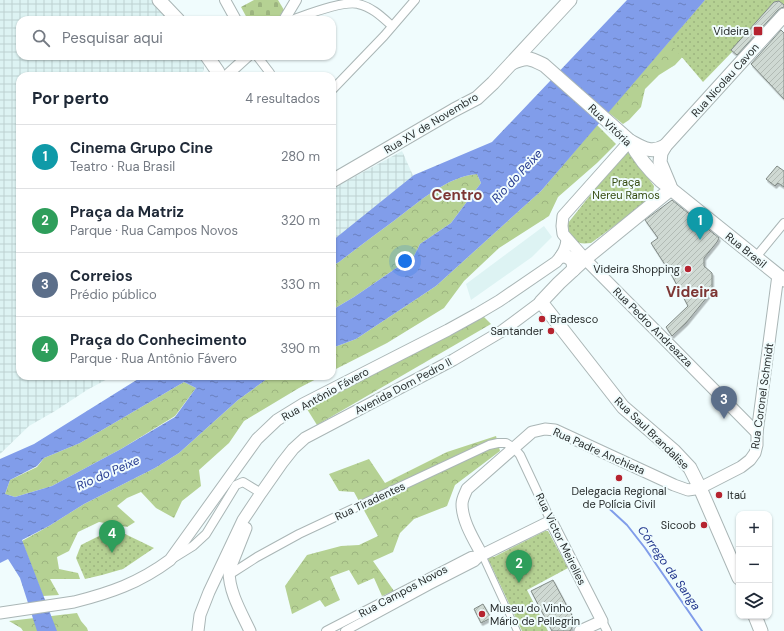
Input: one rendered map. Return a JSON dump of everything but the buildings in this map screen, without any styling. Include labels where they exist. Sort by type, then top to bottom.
[{"type":"main road","points":[[160,0],[174,16]]},
{"type":"main road","name":"Rua XV de Novembro","points":[[336,179],[476,98],[493,83],[570,0]]},
{"type":"main road","name":"Rua Nicolau Cavon","points":[[672,189],[660,162],[661,154],[666,146],[784,15]]},
{"type":"main road","name":"Rua Vitória","points":[[538,35],[535,48],[536,52],[547,67],[630,141],[645,166],[672,189]]},
{"type":"main road","name":"Rua Vitória","points":[[512,63],[528,58],[547,67]]},
{"type":"main road","points":[[630,141],[650,150],[659,149],[666,146]]},
{"type":"main road","name":"Rua Pedro Andreazza","points":[[630,141],[563,216],[562,231],[567,240],[585,259],[757,433]]},
{"type":"main road","name":"Rua Brasil","points":[[672,189],[781,277]]},
{"type":"main road","name":"Avenida Dom Pedro II","points":[[198,631],[200,615],[209,592],[239,527],[261,493],[293,449],[305,438],[453,360],[502,331],[541,302],[585,259],[672,189]]},
{"type":"main road","points":[[567,240],[562,256],[570,257],[574,266],[573,270]]},
{"type":"main road","name":"Rua Antônio Fávero","points":[[1,613],[74,602],[118,589],[140,580],[153,572],[170,560],[257,439],[277,420],[303,404],[477,314],[545,270],[562,256]]},
{"type":"main road","name":"Rua Coronel Schmidt","points":[[700,488],[740,467],[750,460],[755,453],[781,277]]},
{"type":"main road","name":"Rua Saul Brandalise","points":[[541,302],[623,407],[680,457],[690,468],[736,571]]},
{"type":"main road","name":"Rua Padre Anchieta","points":[[482,555],[466,524],[462,512],[462,502],[467,489],[532,432],[545,429],[555,430],[674,485],[688,490],[700,488]]},
{"type":"main road","points":[[250,631],[232,588],[229,571],[261,493]]},
{"type":"main road","name":"Rua Campos Novos","points":[[482,555],[551,520]]},
{"type":"main road","name":"Rua Victor Meirelles","points":[[551,520],[602,621]]},
{"type":"main road","points":[[580,631],[602,621]]},
{"type":"street","points":[[225,0],[234,16]]},
{"type":"street","points":[[286,16],[296,0]]},
{"type":"street","points":[[336,86],[384,36],[415,0]]},
{"type":"street","points":[[304,16],[344,4],[357,3],[377,12],[392,26]]},
{"type":"street","points":[[217,71],[240,60]]},
{"type":"street","points":[[259,60],[269,72]]},
{"type":"street","points":[[756,257],[784,223]]},
{"type":"street","name":"Rua Tiradentes","points":[[229,574],[299,534],[489,445],[506,443],[514,448]]},
{"type":"street","name":"Rua Victor Meirelles","points":[[514,448],[520,455],[551,520]]},
{"type":"street","points":[[170,560],[193,546],[206,534],[236,485],[243,482],[261,493]]},
{"type":"street","points":[[482,555],[517,631]]},
{"type":"street","name":"Rua Campos Novos","points":[[326,631],[335,629],[436,573],[472,556],[482,555]]},
{"type":"street","name":"Rua Campos Novos","points":[[344,631],[475,562],[482,555]]},
{"type":"street","name":"Rua Victor Meirelles","points":[[602,621],[607,631]]},
{"type":"shaded area","points":[[0,0],[155,0],[169,16],[16,16],[16,60],[203,60],[204,69],[203,72],[16,72],[16,380],[106,380],[29,426],[0,454]]},
{"type":"shaded area","points":[[402,151],[415,180],[336,245],[336,187]]},
{"type":"shaded area","points":[[544,226],[552,237],[532,257],[471,300],[466,284]]},
{"type":"green space","points":[[254,0],[278,0],[284,10],[280,16],[246,16],[241,7]]},
{"type":"green space","points":[[705,0],[716,21],[675,65],[659,75],[645,89],[641,107],[629,120],[623,124],[608,112]]},
{"type":"green space","points":[[705,0],[784,0],[784,5],[779,1],[774,2],[732,50],[733,51],[703,82],[669,42]]},
{"type":"green space","points":[[597,125],[616,144],[597,163],[558,197],[549,216],[499,248],[464,281],[444,308],[387,343],[336,369],[336,346],[356,339],[436,286],[541,191]]},
{"type":"green space","name":"Praça Nereu Ramos","points":[[627,149],[654,186],[651,199],[591,243],[579,243],[565,230],[568,223]]},
{"type":"green space","points":[[477,174],[481,183],[451,223],[420,244],[414,256],[336,308],[336,264],[433,191],[454,180]]},
{"type":"green space","points":[[481,314],[491,324],[317,425],[307,409]]},
{"type":"green space","points":[[266,380],[314,380],[244,421],[229,443],[199,470],[201,486],[182,501],[174,518],[156,508],[141,492],[127,498],[117,506],[135,522],[127,527],[99,522],[78,532],[69,551],[57,557],[59,569],[78,573],[80,579],[50,579],[59,595],[43,596],[22,541],[84,504],[155,468],[179,453],[238,400]]},
{"type":"green space","points":[[184,382],[196,388],[175,416],[121,449],[52,486],[15,497],[5,494],[10,480],[37,467],[44,458],[80,443]]},
{"type":"green space","points":[[496,436],[500,451],[455,485],[447,506],[414,519],[400,533],[393,552],[373,561],[394,591],[382,596],[374,578],[358,585],[349,570],[330,577],[340,600],[325,607],[320,600],[292,614],[285,586],[307,555],[341,546],[359,545],[378,536],[354,492],[339,491],[329,474],[369,459],[385,483],[447,452]]},
{"type":"green space","points":[[545,531],[548,531],[568,568],[527,590],[548,631],[522,631],[488,559],[489,556],[494,557]]},
{"type":"green space","points":[[105,533],[123,533],[154,548],[123,569],[85,579],[76,558],[81,545]]},
{"type":"green space","points":[[77,613],[88,631],[23,631],[21,628],[9,621]]},
{"type":"water","name":"Rio do Peixe","points":[[627,0],[705,0],[541,191],[436,286],[356,339],[336,346],[336,308],[414,256],[420,244],[451,223],[481,183],[477,174],[454,180],[433,191],[336,264],[336,238],[414,175],[492,142]]},
{"type":"water","name":"Rio do Peixe","points":[[137,380],[266,380],[238,400],[179,453],[155,468],[84,504],[49,526],[22,540],[57,631],[37,631],[20,578],[8,559],[0,563],[0,459],[34,444]],"holes":[[[184,382],[196,388],[175,417],[121,449],[52,486],[15,497],[5,494],[10,480],[37,466],[44,458],[80,443]]]},
{"type":"waterway","name":"Córrego da Sanga","points":[[601,501],[627,525],[645,548],[702,631]]},
{"type":"place","name":"Videira","points":[[758,31]]},
{"type":"place","name":"Cinema Grupo Cine","points":[[700,240]]},
{"type":"place","name":"Videira Shopping","points":[[688,269]]},
{"type":"place","name":"Bradesco","points":[[542,319]]},
{"type":"place","name":"Santander","points":[[551,331]]},
{"type":"place","name":"Correios","points":[[724,419]]},
{"type":"place","name":"Delegacia Regional de Polícia Civil","points":[[619,478]]},
{"type":"place","name":"Itaú","points":[[719,495]]},
{"type":"place","name":"Sicoob","points":[[704,525]]},
{"type":"place","name":"Praça do Conhecimento","points":[[112,553]]},
{"type":"place","name":"Praça da Matriz","points":[[519,583]]},
{"type":"place","name":"Museu do Vinho Mário de Pellegrin","points":[[482,614]]},
{"type":"district","name":"Centro","points":[[457,195]]},
{"type":"district","name":"Videira","points":[[692,292]]}]
